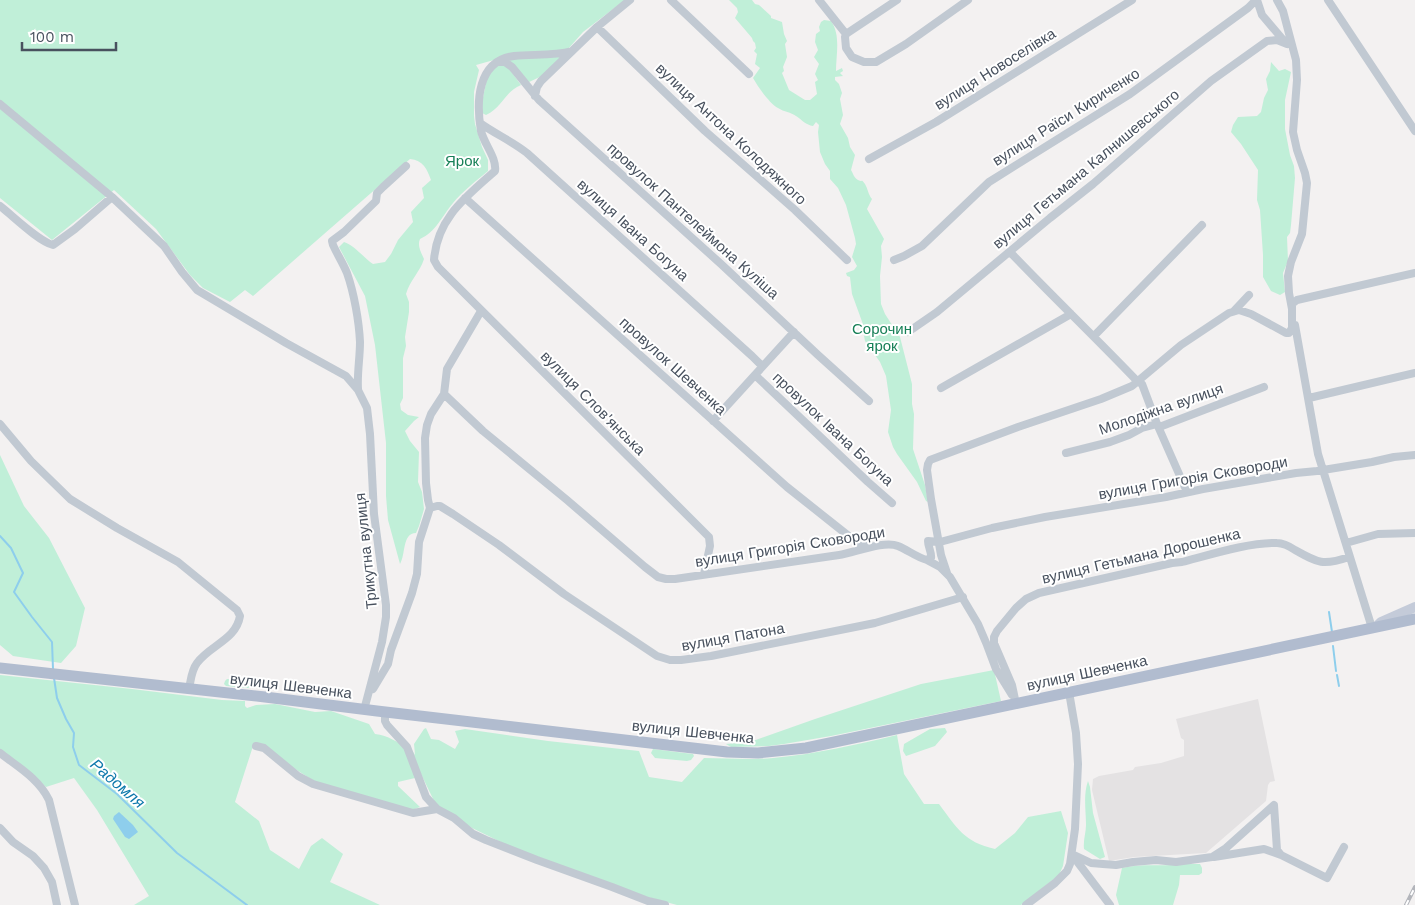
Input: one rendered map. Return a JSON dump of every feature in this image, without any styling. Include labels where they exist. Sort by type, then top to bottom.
[{"type":"main road","name":"вулиця Шевченка","points":[[1373,628],[1381,622],[1415,607]]},
{"type":"main road","name":"вулиця Шевченка","points":[[0,668],[265,696],[364,710],[727,752],[758,753],[806,748],[1415,619]]},
{"type":"street","points":[[535,96],[536,87],[541,81],[597,27],[630,0]]},
{"type":"street","points":[[671,0],[749,74]]},
{"type":"street","points":[[819,0],[846,34],[846,48],[852,57],[864,62],[876,62],[906,44],[968,0]]},
{"type":"street","points":[[846,34],[896,0]]},
{"type":"street","name":"вулиця Новоселівка","points":[[869,159],[936,122],[1132,0]]},
{"type":"street","points":[[1256,0],[1262,15],[1295,53]]},
{"type":"street","name":"вулиця Раїси Кириченко","points":[[894,260],[922,246],[989,182],[1130,94],[1248,8],[1256,0]]},
{"type":"street","points":[[1277,0],[1283,11],[1295,53],[1297,74],[1293,132],[1296,150],[1307,184],[1302,234],[1291,262],[1288,276],[1289,293],[1322,470],[1373,628]]},
{"type":"street","points":[[1328,0],[1415,131]]},
{"type":"street","name":"вулиця Антона Колодяжного","points":[[597,27],[706,131],[848,260]]},
{"type":"street","name":"вулиця Гетьмана Калнишевського","points":[[908,332],[938,312],[1086,190],[1235,62],[1267,41],[1277,40],[1287,44]]},
{"type":"street","points":[[465,198],[495,171],[495,164],[482,135],[480,123],[480,95],[483,80],[489,69],[505,58],[560,54],[572,51]]},
{"type":"street","name":"провулок Пантелеймона Куліша","points":[[500,62],[506,62],[512,67],[535,96],[559,119],[611,163],[869,401]]},
{"type":"street","name":"Трикутна вулиця","points":[[0,104],[112,197],[164,246],[197,290],[286,344],[346,376],[358,390],[367,408],[374,514],[386,611],[382,642],[364,710]]},
{"type":"street","name":"вулиця Івана Богуна","points":[[480,123],[492,132],[517,145],[762,366]]},
{"type":"street","name":"Трикутна вулиця","points":[[358,390],[357,373],[360,341],[357,316],[346,270],[332,241],[376,201],[377,193],[406,166]]},
{"type":"street","points":[[0,206],[49,244],[53,245],[112,197]]},
{"type":"street","name":"вулиця Слов'янська","points":[[465,198],[451,213],[442,228],[434,260],[438,267],[708,537],[710,546],[704,574]]},
{"type":"street","name":"провулок Шевченка","points":[[465,198],[787,487],[854,541],[869,548]]},
{"type":"street","points":[[1094,336],[1202,225]]},
{"type":"street","points":[[1010,252],[1142,384],[1157,424],[1187,492]]},
{"type":"street","points":[[1292,304],[1300,300],[1415,273]]},
{"type":"street","points":[[1234,311],[1249,295]]},
{"type":"street","points":[[1007,706],[1005,682],[996,669],[984,638],[947,573],[941,555],[927,470],[930,460],[1018,427],[1110,396],[1138,382],[1180,345],[1234,311],[1239,310],[1250,314],[1289,333],[1292,328],[1292,304]]},
{"type":"street","points":[[364,710],[368,698],[388,664],[417,574],[420,542],[430,508],[426,483],[426,432],[431,414],[444,394],[447,369],[481,312]]},
{"type":"street","points":[[941,388],[1071,314]]},
{"type":"street","points":[[713,421],[794,332]]},
{"type":"street","points":[[1308,398],[1415,373]]},
{"type":"street","name":"провулок Івана Богуна","points":[[755,375],[892,503]]},
{"type":"street","name":"Молодіжна вулиця","points":[[1066,453],[1110,442],[1142,428],[1157,424],[1162,426],[1264,387]]},
{"type":"street","name":"вулиця Григорія Сковороди","points":[[444,394],[484,431],[658,577],[669,579],[897,545],[914,556],[940,567],[947,573]]},
{"type":"street","points":[[0,424],[31,461],[70,499],[178,562],[237,610],[240,616],[238,625],[227,639],[198,662],[192,672],[189,689]]},
{"type":"street","name":"вулиця Григорія Сковороди","points":[[928,541],[940,542],[992,528],[1187,492],[1415,455]]},
{"type":"street","name":"вулиця Патона","points":[[430,508],[440,506],[453,514],[619,631],[657,656],[670,660],[696,658],[807,638],[874,623],[962,597]]},
{"type":"street","points":[[926,560],[932,556],[928,541],[933,530],[933,510]]},
{"type":"street","points":[[1346,543],[1378,534],[1415,533]]},
{"type":"street","name":"вулиця Гетьмана Дорошенка","points":[[1007,706],[1012,685],[994,643],[994,637],[1002,624],[1021,603],[1039,593],[1269,543],[1284,544],[1322,563],[1339,561],[1349,557]]},
{"type":"street","points":[[1026,905],[1055,883],[1067,871],[1070,864],[1075,829],[1078,756],[1069,692]]},
{"type":"street","points":[[385,712],[385,721],[407,748],[426,797],[437,809],[454,818],[473,834],[537,860],[648,901],[665,905]]},
{"type":"street","points":[[256,746],[264,748],[298,776],[313,784],[414,813],[437,809]]},
{"type":"street","points":[[0,753],[39,784],[49,800],[75,905]]},
{"type":"street","points":[[1212,857],[1226,848],[1274,805],[1277,850],[1281,855]]},
{"type":"street","points":[[0,828],[44,868],[52,882],[57,905]]},
{"type":"street","points":[[1072,854],[1091,863],[1116,865],[1156,860],[1176,862],[1264,849],[1281,855],[1327,878],[1344,847]]},
{"type":"street","points":[[1072,854],[1110,905]]},
{"type":"shaded area","points":[[1258,699],[1275,781],[1270,782],[1268,785],[1266,801],[1206,853],[1134,857],[1109,861],[1092,790],[1093,779],[1184,756],[1184,740],[1181,738],[1176,719]]},
{"type":"green space","name":"Ярок","points":[[0,0],[625,0],[583,32],[546,74],[527,83],[501,58],[476,65],[479,70],[474,92],[474,116],[482,147],[488,160],[488,171],[461,194],[435,228],[420,239],[419,247],[424,259],[406,294],[409,302],[409,312],[403,358],[403,398],[400,404],[401,410],[408,415],[419,417],[405,431],[419,452],[418,482],[422,492],[424,509],[416,533],[408,536],[406,540],[400,564],[388,520],[386,443],[375,345],[365,296],[339,247],[344,242],[373,264],[385,262],[398,240],[413,222],[411,212],[424,198],[422,188],[431,180],[424,166],[418,161],[410,159],[253,296],[245,290],[230,302],[203,288],[190,275],[156,229],[114,190],[52,240],[0,198]]},
{"type":"green space","name":"Сорочин ярок","points":[[729,0],[752,0],[771,18],[782,22],[787,41],[785,44],[787,57],[782,73],[789,90],[805,100],[810,100],[817,94],[815,82],[818,80],[815,74],[819,64],[814,57],[818,50],[815,42],[816,34],[820,31],[821,22],[824,20],[831,21],[836,32],[836,71],[842,68],[843,71],[840,73],[843,76],[835,77],[842,93],[840,99],[843,115],[840,124],[855,155],[851,170],[856,178],[866,186],[872,199],[867,209],[884,239],[881,246],[881,304],[885,314],[900,337],[912,384],[914,414],[913,449],[925,485],[928,502],[893,447],[888,432],[891,410],[886,376],[880,362],[865,341],[864,327],[852,294],[850,277],[846,273],[854,270],[857,266],[852,257],[856,244],[855,238],[846,205],[838,188],[830,179],[830,171],[820,152],[819,125],[816,122],[813,126],[808,125],[794,115],[778,108],[771,103],[761,90],[753,78],[760,68],[755,64],[757,54],[754,51],[756,48],[755,43],[735,18],[738,12],[737,8]]},
{"type":"green space","points":[[1271,62],[1279,71],[1285,69],[1291,72],[1285,100],[1285,129],[1295,178],[1290,233],[1287,237],[1288,261],[1283,273],[1285,292],[1280,295],[1271,291],[1263,277],[1260,210],[1257,200],[1258,170],[1231,132],[1238,117],[1257,116],[1261,112],[1268,90],[1266,79],[1270,71]]},
{"type":"green space","points":[[497,65],[507,66],[521,85],[515,88],[492,112],[486,115],[482,113],[481,107],[487,78]]},
{"type":"green space","points":[[0,455],[24,506],[49,538],[85,608],[76,646],[61,663],[13,656],[0,645]]},
{"type":"green space","points":[[994,670],[1001,701],[784,744],[731,747],[726,744],[750,742],[921,684]]},
{"type":"green space","points":[[0,675],[245,701],[247,708],[256,705],[275,704],[315,712],[331,711],[369,724],[375,734],[410,747],[415,755],[414,744],[426,728],[431,739],[439,740],[455,749],[459,742],[455,731],[465,729],[639,751],[649,777],[682,782],[704,758],[773,758],[835,749],[897,735],[904,774],[924,804],[939,804],[962,833],[984,846],[995,849],[1015,833],[1028,817],[1061,811],[1068,833],[1063,866],[1059,875],[1021,905],[677,905],[640,895],[509,846],[472,828],[436,805],[421,774],[415,778],[398,782],[398,786],[420,807],[412,810],[314,781],[254,743],[235,802],[259,821],[270,850],[299,869],[311,846],[322,838],[343,854],[330,882],[380,905],[134,905],[149,896],[97,810],[74,778],[46,787],[0,749]]},
{"type":"green space","points":[[227,679],[250,681],[252,686],[248,688],[226,686],[224,684]]},
{"type":"green space","points":[[945,728],[947,732],[935,746],[906,756],[903,751],[904,744],[930,729]]},
{"type":"green space","points":[[653,749],[693,754],[694,756],[691,760],[687,761],[655,758],[651,753]]},
{"type":"green space","points":[[1088,781],[1093,813],[1105,857],[1100,859],[1084,849],[1086,825],[1085,797]]},
{"type":"green space","points":[[1200,864],[1202,873],[1199,875],[1180,875],[1173,905],[1119,905],[1116,895],[1122,868]]},
{"type":"water","points":[[119,812],[138,832],[129,839],[125,837],[113,819]]},
{"type":"waterway","name":"Радомля","points":[[0,536],[11,548],[23,573],[14,592],[52,642],[53,669]]},
{"type":"waterway","points":[[1329,612],[1332,632]]},
{"type":"waterway","points":[[1333,646],[1336,671]]},
{"type":"waterway","points":[[1337,675],[1339,686]]},
{"type":"waterway","name":"Радомля","points":[[54,678],[57,698],[74,733],[73,747],[79,765],[117,794],[177,853],[247,905]]},
{"type":"railway","points":[[1406,905],[1415,887]]}]
